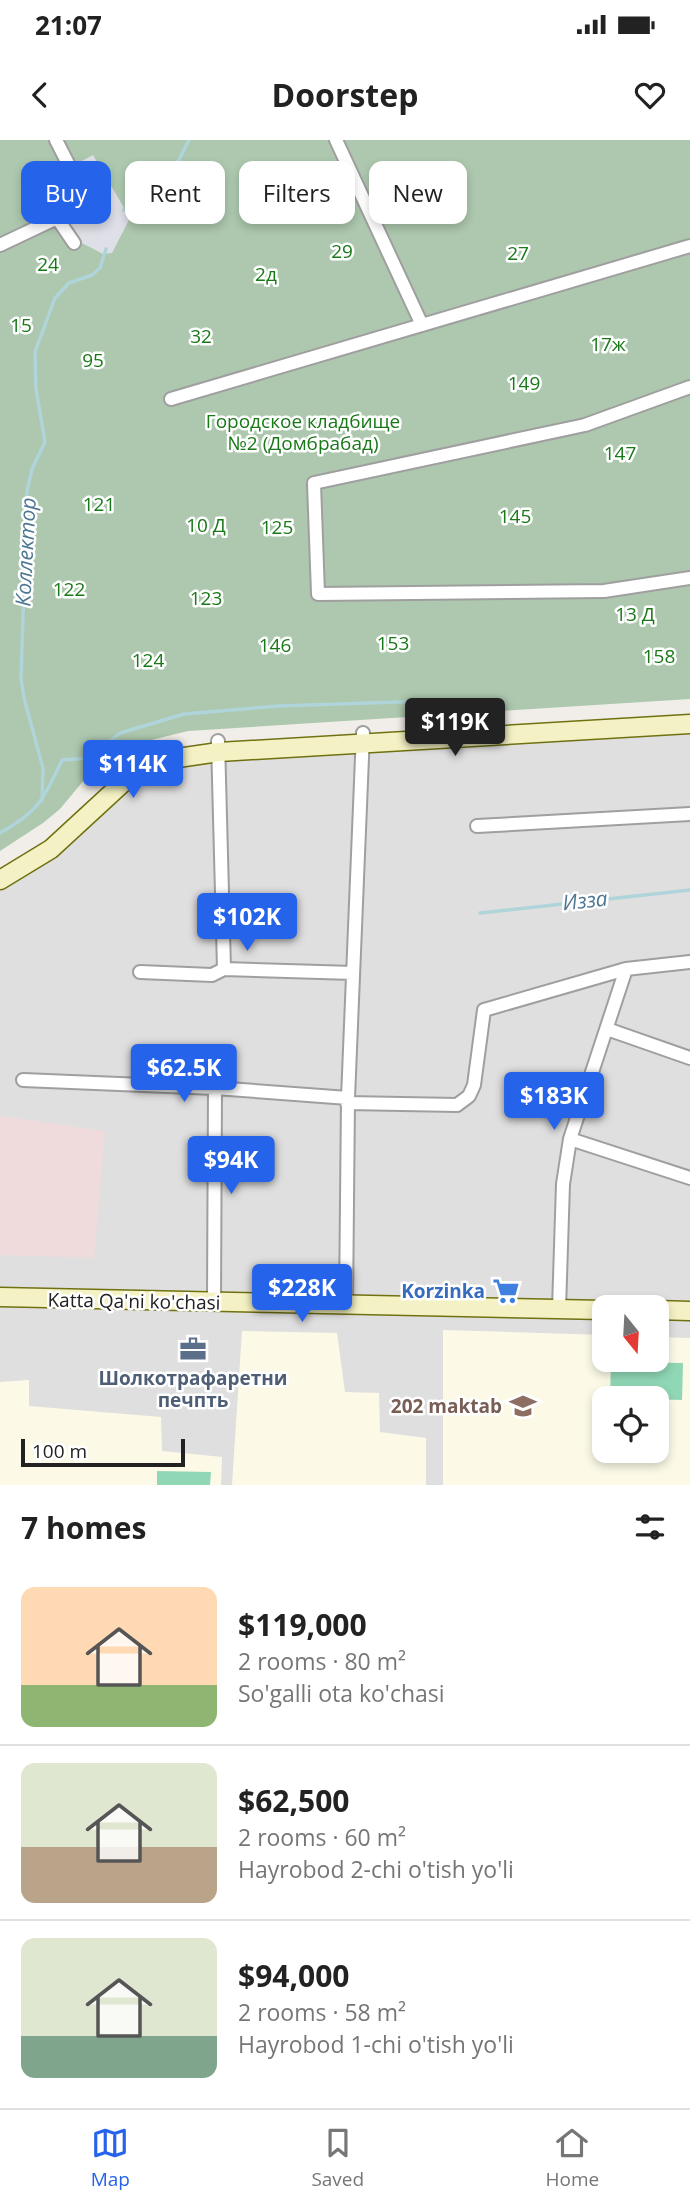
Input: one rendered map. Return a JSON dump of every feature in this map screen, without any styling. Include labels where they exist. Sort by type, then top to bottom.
[{"type":"main road","points":[[363,739],[690,713]]},
{"type":"main road","points":[[0,866],[44,839],[122,771],[167,749],[690,724]]},
{"type":"main road","points":[[0,880],[51,849],[127,779],[178,757],[218,746]]},
{"type":"main road","name":"Katta Qa'ni ko'chasi","points":[[0,1297],[592,1310]]},
{"type":"main road","points":[[669,1310],[690,1311]]},
{"type":"street","points":[[56,140],[67,161]]},
{"type":"street","points":[[336,140],[422,325]]},
{"type":"street","points":[[0,245],[44,224]]},
{"type":"street","points":[[61,224],[74,243]]},
{"type":"street","points":[[171,399],[690,246]]},
{"type":"street","points":[[690,387],[585,425],[314,482],[318,594],[604,591],[690,578]]},
{"type":"street","points":[[346,1306],[348,1100],[363,739]]},
{"type":"street","points":[[218,746],[224,969]]},
{"type":"street","points":[[477,826],[690,814]]},
{"type":"street","points":[[23,1080],[215,1088],[348,1100],[457,1105],[469,1096],[474,1084],[484,1010],[626,969],[690,962]]},
{"type":"street","points":[[140,972],[212,975],[224,969],[353,973]]},
{"type":"street","points":[[559,1309],[563,1184],[569,1139],[626,969]]},
{"type":"street","points":[[607,1030],[690,1058]]},
{"type":"street","points":[[214,1303],[215,1088]]},
{"type":"street","points":[[569,1139],[690,1178]]},
{"type":"shaded area","points":[[50,140],[63,140],[74,161],[60,161]]},
{"type":"shaded area","points":[[93,155],[97,161],[82,161]]},
{"type":"shaded area","points":[[111,186],[125,209],[127,224],[112,253],[103,254],[78,241],[68,246],[55,224],[111,224]]},
{"type":"shaded area","points":[[690,724],[690,1485],[0,1485],[0,880],[156,764]]},
{"type":"shaded area","points":[[0,1116],[105,1131],[94,1258],[0,1255]]},
{"type":"shaded area","name":"202 maktab","points":[[443,1330],[592,1335],[592,1372],[669,1372],[669,1337],[690,1338],[690,1485],[443,1485]]},
{"type":"shaded area","points":[[242,1331],[337,1333],[345,1392],[379,1393],[380,1432],[426,1438],[426,1485],[232,1485]]},
{"type":"shaded area","points":[[29,1380],[29,1406],[161,1417],[162,1451],[222,1457],[221,1485],[0,1485],[0,1382]]},
{"type":"green space","name":"Городское кладбище №2 (Домбрабад)","points":[[0,140],[690,140],[690,699],[188,731],[127,746],[99,762],[60,809],[0,851]]},
{"type":"green space","points":[[669,1363],[683,1363],[682,1400],[669,1400],[669,1386],[610,1386],[611,1372],[669,1372]]},
{"type":"green space","points":[[157,1471],[211,1472],[210,1485],[157,1485]]},
{"type":"waterway","name":"Коллектор","points":[[124,210],[160,197],[189,140]]},
{"type":"waterway","name":"Коллектор","points":[[42,801],[43,768],[21,679],[27,491],[32,469],[45,442],[36,389],[35,352],[55,298],[69,283],[92,275],[100,268],[106,249]]},
{"type":"waterway","name":"Коллектор","points":[[0,833],[32,811],[50,785],[62,760],[89,758],[120,733],[184,714],[279,706],[458,700]]},
{"type":"waterway","name":"Изза","points":[[480,913],[690,890]]},
{"type":"place","name":"Korzinka","points":[[506,1291]]},
{"type":"place","name":"Шолкотрафаретни печпть","points":[[193,1349]]},
{"type":"place","name":"202 maktab","points":[[523,1406]]},
{"type":"park label","name":"29","points":[[342,251]]},
{"type":"park label","name":"27","points":[[518,253]]},
{"type":"park label","name":"24","points":[[48,264]]},
{"type":"park label","name":"2д","points":[[266,274]]},
{"type":"park label","name":"15","points":[[21,325]]},
{"type":"park label","name":"32","points":[[201,336]]},
{"type":"park label","name":"17ж","points":[[608,344]]},
{"type":"park label","name":"95","points":[[93,360]]},
{"type":"park label","name":"149","points":[[524,383]]},
{"type":"park label","name":"147","points":[[620,453]]},
{"type":"park label","name":"121","points":[[99,504]]},
{"type":"park label","name":"145","points":[[515,516]]},
{"type":"park label","name":"10 Д","points":[[206,525]]},
{"type":"park label","name":"125","points":[[277,527]]},
{"type":"park label","name":"122","points":[[69,589]]},
{"type":"park label","name":"123","points":[[206,598]]},
{"type":"park label","name":"13 Д","points":[[635,614]]},
{"type":"park label","name":"153","points":[[393,643]]},
{"type":"park label","name":"146","points":[[275,645]]},
{"type":"park label","name":"158","points":[[659,656]]},
{"type":"park label","name":"124","points":[[148,660]]}]
